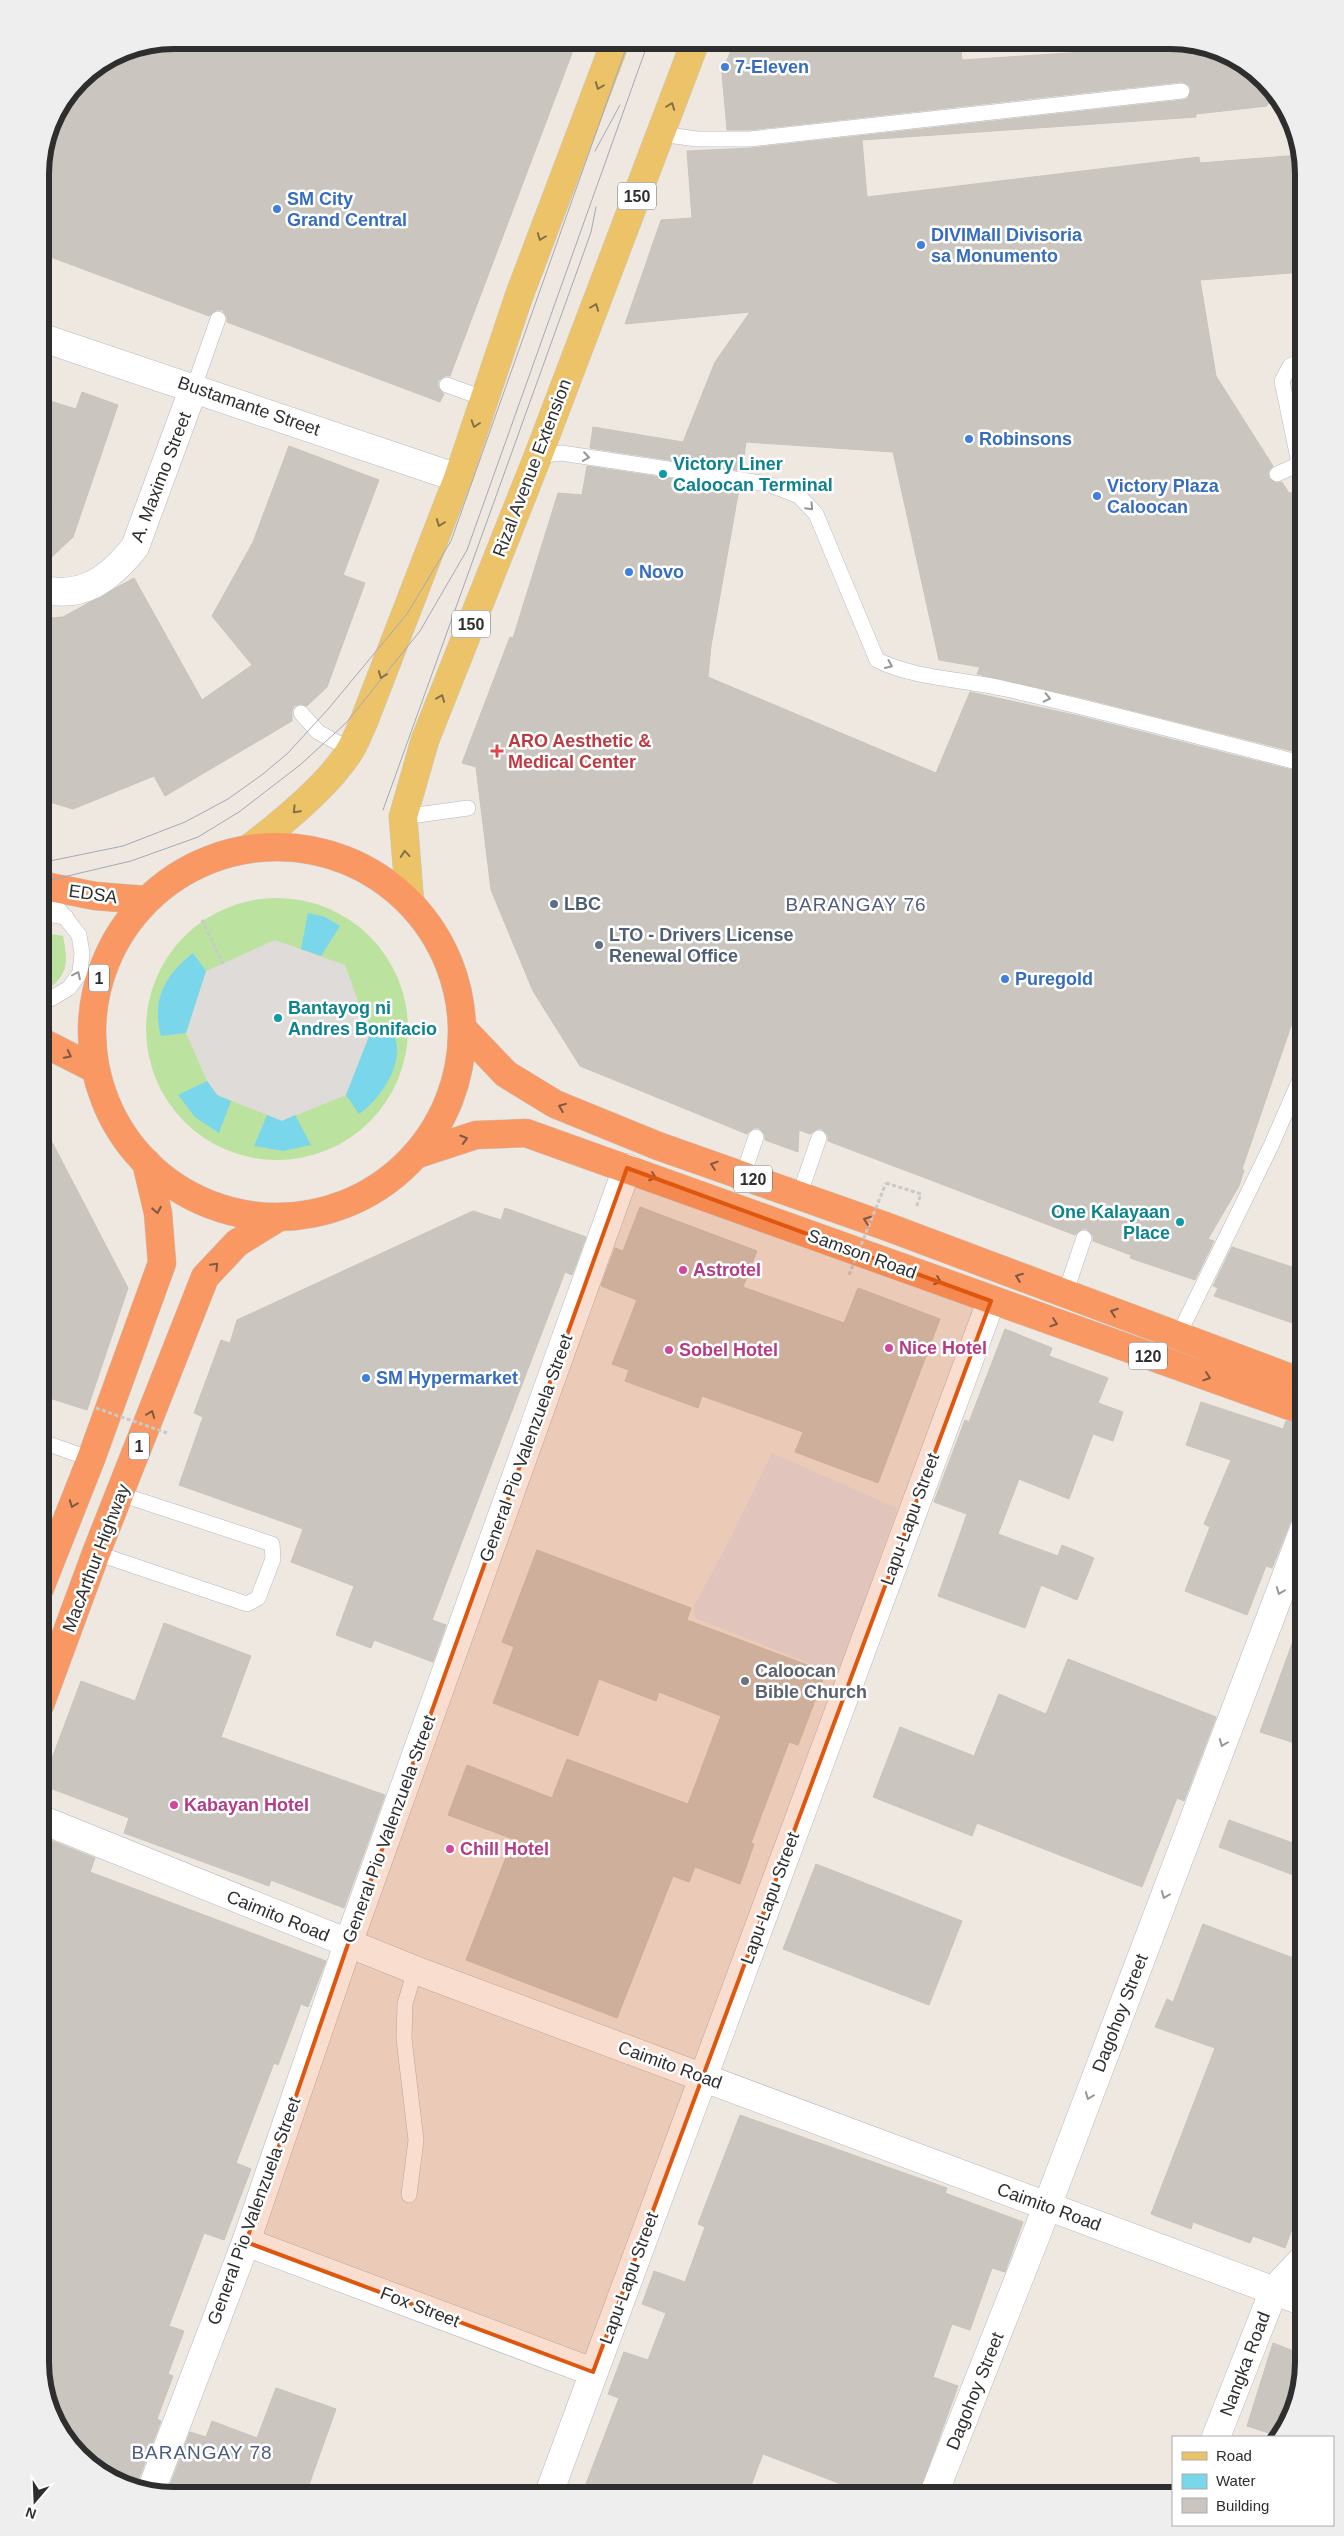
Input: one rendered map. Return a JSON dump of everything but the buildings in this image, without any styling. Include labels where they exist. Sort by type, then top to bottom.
[{"type":"highway","name":"1","points":[[278,847],[307,849],[336,856],[363,868],[388,884],[410,903],[432,930],[449,961],[459,994],[463,1029],[462,1050],[454,1090],[444,1113],[418,1154],[392,1177],[356,1200],[306,1215],[250,1215],[221,1208],[194,1196],[168,1181],[146,1162],[128,1142],[114,1120],[103,1095],[95,1069],[92,1042],[92,1011],[98,980],[109,951],[122,930],[146,900],[168,881],[193,866],[220,855],[248,849],[278,847]]},
{"type":"highway","name":"EDSA","points":[[49,887],[95,896],[146,900]]},
{"type":"highway","name":"Samson Road","points":[[463,1029],[506,1074],[555,1104],[658,1146],[743,1175],[1295,1380]]},
{"type":"highway","points":[[49,1046],[95,1069]]},
{"type":"highway","name":"Samson Road","points":[[418,1154],[476,1136],[526,1133],[991,1301],[1295,1408]]},
{"type":"highway","name":"1","points":[[49,1565],[91,1458],[162,1263],[158,1213],[146,1162]]},
{"type":"highway","name":"MacArthur Highway","points":[[49,1681],[96,1553],[205,1277],[237,1243],[279,1216]]},
{"type":"main road","points":[[248,849],[285,821],[333,772],[350,750],[364,721],[458,478],[483,398],[519,296],[613,49]]},
{"type":"main road","name":"Rizal Avenue Extension","points":[[410,903],[403,817],[425,740],[538,456],[693,49]]},
{"type":"street","name":"Bustamante Street","points":[[49,340],[194,387],[458,478]]},
{"type":"street","name":"A. Maximo Street","points":[[49,591],[79,591],[98,582],[118,568],[135,547],[194,387]]},
{"type":"street","name":"General Pio Valenzuela Street","points":[[153,2486],[246,2242],[348,1944],[627,1168]]},
{"type":"street","name":"Lapu-Lapu Street","points":[[551,2487],[991,1301]]},
{"type":"street","name":"Dagohoy Street","points":[[937,2487],[1047,2207],[1295,1553]]},
{"type":"street","name":"Caimito Road","points":[[49,1823],[415,1970],[1295,2298]]},
{"type":"street","name":"Fox Street","points":[[246,2242],[593,2372]]},
{"type":"street","points":[[1274,2290],[1295,2268]]},
{"type":"street","name":"Nangka Road","points":[[1216,2436],[1274,2290]]},
{"type":"lane","points":[[660,134],[697,139],[750,139],[1182,91]]},
{"type":"lane","points":[[194,387],[218,319]]},
{"type":"lane","points":[[1295,364],[1290,366],[1282,381],[1295,437]]},
{"type":"lane","points":[[447,385],[483,398]]},
{"type":"lane","points":[[538,456],[561,454],[768,484],[799,496],[816,514],[877,660],[894,668],[989,684],[1108,712],[1295,762]]},
{"type":"lane","points":[[1277,474],[1295,466]]},
{"type":"lane","points":[[301,712],[318,732],[350,750]]},
{"type":"lane","points":[[403,817],[468,808]]},
{"type":"lane","points":[[49,896],[79,935],[82,953],[80,973],[69,988],[49,1000]]},
{"type":"lane","points":[[49,914],[66,917]]},
{"type":"lane","points":[[1178,1336],[1295,1090]]},
{"type":"lane","points":[[743,1175],[756,1137]]},
{"type":"lane","points":[[799,1196],[819,1138]]},
{"type":"lane","points":[[1065,1294],[1084,1238]]},
{"type":"lane","points":[[49,1444],[91,1458]]},
{"type":"lane","points":[[96,1553],[247,1604],[258,1598],[272,1559],[272,1544],[120,1494]]},
{"type":"lane","points":[[409,2195],[416,2140],[404,2040],[405,2004],[415,1970]]},
{"type":"path","points":[[202,920],[223,964]]},
{"type":"path","points":[[849,1275],[886,1183],[921,1194],[917,1205],[910,1202]]},
{"type":"path","points":[[96,1408],[167,1433]]},
{"type":"highlighted area","points":[[627,1168],[991,1301],[593,2372],[246,2242],[348,1944]]},
{"type":"shaded area","points":[[275,940],[345,965],[370,1034],[346,1095],[282,1121],[217,1095],[207,1081],[186,1033],[206,971]]},
{"type":"shaded area","points":[[772,1453],[897,1508],[839,1675],[695,1618],[694,1606],[728,1543]]},
{"type":"green space","points":[[264,898],[290,898],[315,903],[339,913],[370,936],[393,967],[403,991],[408,1016],[408,1042],[403,1067],[393,1091],[370,1122],[339,1145],[315,1155],[290,1160],[264,1160],[239,1155],[215,1145],[184,1122],[161,1091],[151,1067],[146,1042],[146,1016],[151,991],[161,967],[184,936],[215,913],[239,903]]},
{"type":"green space","points":[[49,934],[63,936],[66,953],[63,973],[49,989]]},
{"type":"water","points":[[308,913],[325,917],[340,926],[321,956],[301,949]]},
{"type":"water","points":[[193,953],[206,971],[186,1033],[161,1036],[158,1011],[163,989],[175,970]]},
{"type":"water","points":[[393,1029],[397,1043],[394,1067],[386,1086],[373,1102],[359,1114],[346,1095],[370,1034]]},
{"type":"water","points":[[207,1081],[217,1095],[231,1101],[219,1133],[195,1117],[178,1095]]},
{"type":"water","points":[[267,1115],[282,1121],[295,1115],[311,1145],[283,1151],[254,1146]]},
{"type":"tram line","points":[[49,861],[123,846],[185,822],[228,799],[288,753],[329,708],[407,614],[451,541],[626,49]]},
{"type":"tram line","points":[[49,880],[131,861],[198,837],[239,812],[300,765],[346,723],[420,631],[467,550],[646,49]]},
{"type":"tram line","points":[[595,151],[620,105]]},
{"type":"tram line","points":[[383,810],[591,232],[596,207]]},
{"type":"place","name":"7-Eleven","points":[[725,67]]},
{"type":"place","name":"SM City Grand Central","points":[[277,209]]},
{"type":"place","name":"DIVIMall Divisoria sa Monumento","points":[[921,245]]},
{"type":"place","name":"Robinsons","points":[[969,439]]},
{"type":"place","name":"Victory Liner Caloocan Terminal","points":[[663,474]]},
{"type":"place","name":"Victory Plaza Caloocan","points":[[1097,496]]},
{"type":"place","name":"Novo","points":[[629,572]]},
{"type":"place","name":"ARO Aesthetic & Medical Center","points":[[497,751]]},
{"type":"place","name":"LBC","points":[[554,904]]},
{"type":"place","name":"LTO - Drivers License Renewal Office","points":[[599,945]]},
{"type":"place","name":"Puregold","points":[[1005,979]]},
{"type":"place","name":"Bantayog ni Andres Bonifacio","points":[[278,1018]]},
{"type":"place","name":"One Kalayaan Place","points":[[1180,1222]]},
{"type":"place","name":"Astrotel","points":[[683,1270]]},
{"type":"place","name":"Nice Hotel","points":[[889,1348]]},
{"type":"place","name":"Sobel Hotel","points":[[669,1350]]},
{"type":"place","name":"SM Hypermarket","points":[[366,1378]]},
{"type":"place","name":"Caloocan Bible Church","points":[[745,1681]]},
{"type":"place","name":"Kabayan Hotel","points":[[174,1805]]},
{"type":"place","name":"Chill Hotel","points":[[450,1849]]},
{"type":"district","name":"BARANGAY 76","points":[[856,904]]},
{"type":"district","name":"BARANGAY 78","points":[[202,2452]]}]
